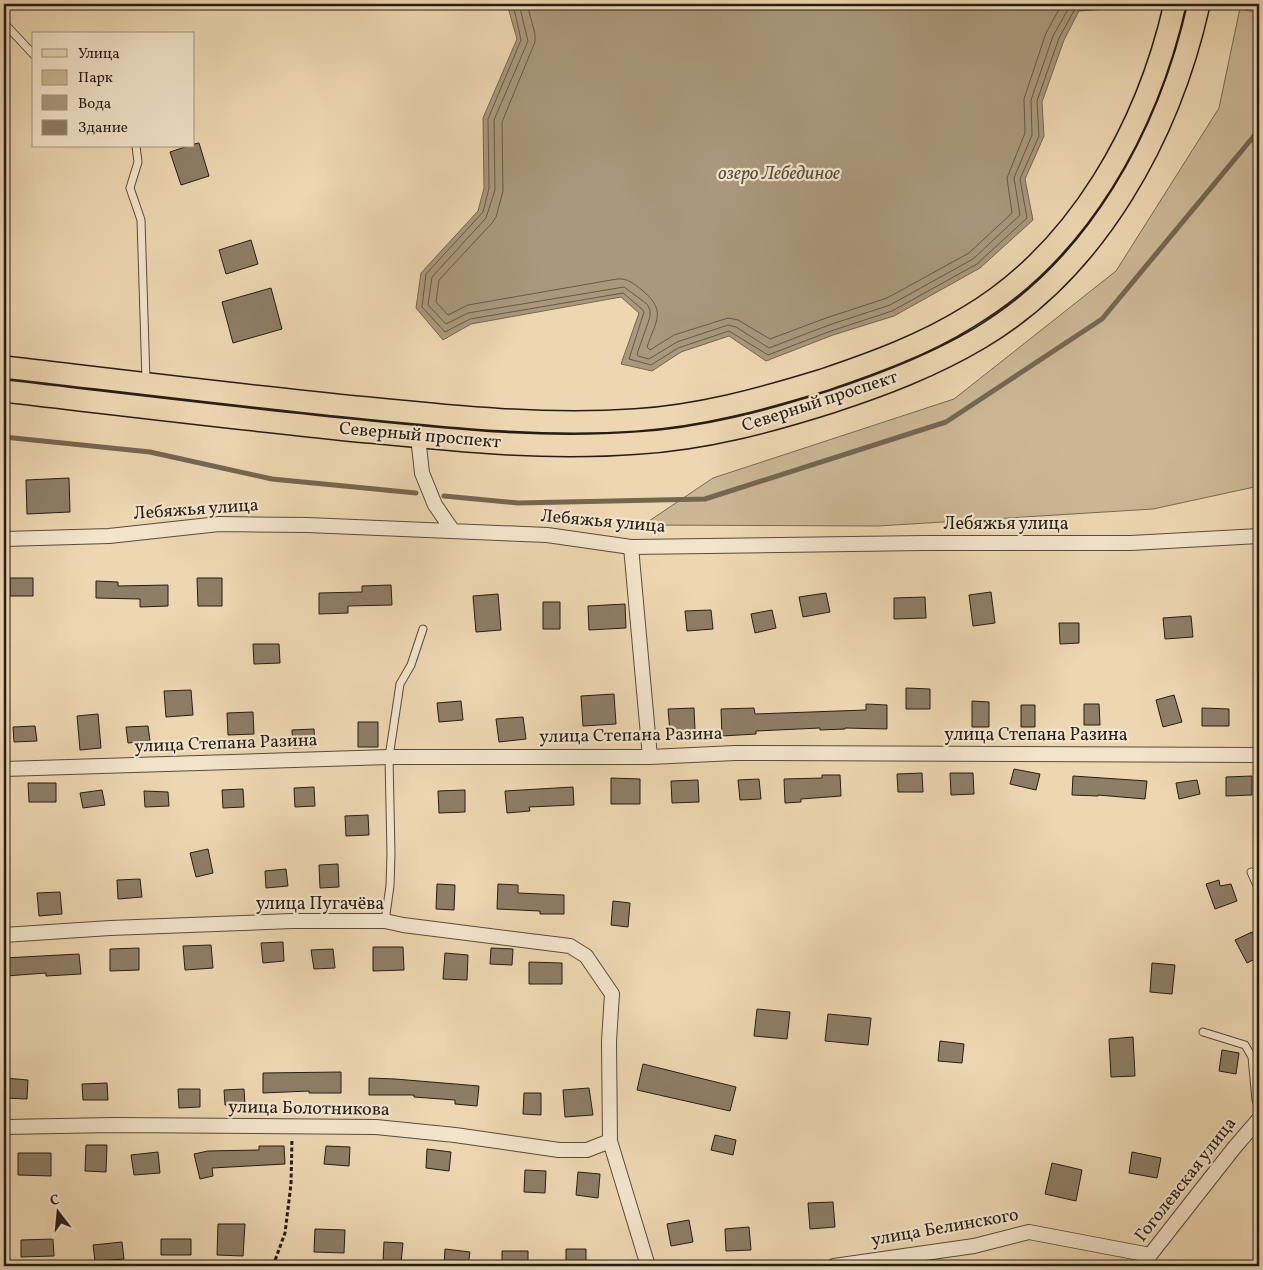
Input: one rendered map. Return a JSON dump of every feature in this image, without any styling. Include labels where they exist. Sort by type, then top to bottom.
[{"type":"main road","name":"Северный проспект","points":[[4,391],[254,408],[480,419],[570,422],[638,420],[732,406],[777,394],[878,361],[929,339],[970,316],[1007,290],[1041,260],[1071,227],[1121,150],[1143,105],[1158,64],[1175,4]]},
{"type":"main road","name":"Северный проспект","points":[[4,367],[146,383],[254,408],[418,437],[478,442],[590,446],[640,443],[690,438],[737,429],[783,417],[886,383],[940,360],[983,336],[1022,309],[1058,277],[1089,242],[1142,161],[1165,114],[1181,72],[1199,4]]},
{"type":"street","points":[[418,437],[422,473],[435,505],[453,531]]},
{"type":"street","name":"Лебяжья улица","points":[[4,539],[108,536],[218,524],[306,525],[547,535],[631,547],[1131,542],[1259,536]]},
{"type":"street","points":[[631,547],[650,757]]},
{"type":"street","name":"улица Степана Разина","points":[[4,769],[389,757],[650,757],[735,753],[1259,755]]},
{"type":"street","name":"улица Пугачёва","points":[[4,936],[110,928],[292,920],[385,921],[403,925],[570,946],[586,956],[612,994],[609,1041],[610,1141]]},
{"type":"street","name":"Гоголевская улица","points":[[1147,1260],[1234,1148],[1259,1119]]},
{"type":"street","name":"улица Болотникова","points":[[4,1127],[113,1125],[376,1128],[455,1135],[559,1150],[587,1150],[610,1141]]},
{"type":"street","points":[[610,1141],[648,1266]]},
{"type":"street","name":"улица Белинского","points":[[834,1266],[974,1246],[1029,1232],[1147,1260]]},
{"type":"lane","points":[[4,23],[32,53]]},
{"type":"lane","points":[[136,148],[138,162],[130,188],[141,220],[146,383]]},
{"type":"lane","points":[[385,921],[390,886],[391,854],[389,757],[400,684],[411,665],[423,629]]},
{"type":"lane","points":[[1251,872],[1259,890]]},
{"type":"lane","points":[[1203,1032],[1245,1045],[1252,1058],[1256,1100],[1259,1108]]},
{"type":"path","points":[[273,1266],[285,1233],[291,1184],[292,1127]]},
{"type":"green space","points":[[1240,8],[1259,14],[1259,486],[1153,509],[878,526],[643,525],[713,478],[954,399],[1116,271],[1219,108]]},
{"type":"water","name":"озеро Лебединое","points":[[507,4],[1114,4],[1108,9],[1079,11],[1064,40],[1042,102],[1044,136],[1025,179],[1033,220],[980,268],[894,316],[833,335],[766,361],[729,336],[681,352],[652,371],[621,364],[639,313],[621,297],[471,324],[443,340],[416,308],[421,273],[478,211],[484,188],[483,118],[517,39]]},
{"type":"building","points":[[199,143],[209,176],[181,185],[170,152],[182,148],[195,148],[195,144]]},
{"type":"building","points":[[251,240],[258,264],[226,274],[219,250]]},
{"type":"building","points":[[271,288],[282,329],[233,343],[222,302]]},
{"type":"building","points":[[69,478],[70,512],[27,514],[26,480]]},
{"type":"building","points":[[10,578],[33,578],[33,596],[10,596]]},
{"type":"building","points":[[197,578],[222,578],[222,606],[198,606]]},
{"type":"building","points":[[96,581],[118,582],[118,586],[168,585],[168,606],[140,607],[140,599],[96,598]]},
{"type":"building","points":[[391,585],[392,605],[348,606],[348,613],[319,614],[319,593],[362,592],[362,586]]},
{"type":"building","points":[[991,592],[995,623],[973,626],[969,595]]},
{"type":"building","points":[[826,593],[830,612],[803,617],[799,597]]},
{"type":"building","points":[[498,594],[501,630],[476,632],[473,596]]},
{"type":"building","points":[[925,597],[926,618],[894,619],[894,598]]},
{"type":"building","points":[[543,602],[560,602],[560,629],[543,629]]},
{"type":"building","points":[[625,604],[626,628],[589,630],[588,606]]},
{"type":"building","points":[[711,610],[713,629],[687,631],[685,611]]},
{"type":"building","points":[[772,610],[776,628],[755,633],[751,614]]},
{"type":"building","points":[[1191,616],[1193,637],[1165,639],[1163,618]]},
{"type":"building","points":[[1059,623],[1079,623],[1079,643],[1060,644]]},
{"type":"building","points":[[253,644],[279,644],[280,663],[254,664]]},
{"type":"building","points":[[906,688],[930,689],[930,709],[906,709]]},
{"type":"building","points":[[191,690],[193,715],[166,717],[164,691]]},
{"type":"building","points":[[614,694],[616,724],[583,726],[581,696]]},
{"type":"building","points":[[1174,695],[1182,722],[1163,727],[1156,700]]},
{"type":"building","points":[[461,701],[463,720],[439,722],[437,703]]},
{"type":"building","points":[[972,701],[989,702],[989,727],[972,727]]},
{"type":"building","points":[[866,704],[887,705],[887,729],[845,728],[820,730],[820,728],[756,731],[756,734],[722,736],[721,709],[754,708],[755,714],[866,710]]},
{"type":"building","points":[[1084,704],[1099,704],[1100,725],[1084,725]]},
{"type":"building","points":[[1021,705],[1035,705],[1035,727],[1021,727]]},
{"type":"building","points":[[694,708],[695,730],[670,732],[668,709]]},
{"type":"building","points":[[1202,708],[1229,709],[1229,726],[1202,726]]},
{"type":"building","points":[[253,712],[254,734],[228,735],[227,713]]},
{"type":"building","points":[[98,714],[101,748],[80,750],[77,716]]},
{"type":"building","points":[[523,717],[526,739],[499,742],[496,719]]},
{"type":"building","points":[[358,722],[378,722],[378,747],[358,747]]},
{"type":"building","points":[[35,726],[37,741],[14,742],[13,727]]},
{"type":"building","points":[[148,726],[150,741],[128,743],[126,727]]},
{"type":"building","points":[[314,729],[315,747],[293,748],[292,730]]},
{"type":"building","points":[[1014,769],[1040,774],[1036,790],[1010,784]]},
{"type":"building","points":[[922,773],[923,792],[898,792],[897,774]]},
{"type":"building","points":[[950,773],[973,773],[974,794],[951,795]]},
{"type":"building","points":[[822,775],[840,775],[841,796],[801,799],[801,802],[785,803],[784,779],[822,778]]},
{"type":"building","points":[[1073,776],[1147,781],[1145,799],[1072,795]]},
{"type":"building","points":[[1252,776],[1252,795],[1226,796],[1226,777]]},
{"type":"building","points":[[611,778],[640,779],[640,804],[611,804]]},
{"type":"building","points":[[759,779],[761,799],[740,800],[738,780]]},
{"type":"building","points":[[698,780],[699,802],[672,803],[671,781]]},
{"type":"building","points":[[1197,780],[1200,794],[1179,799],[1176,783]]},
{"type":"building","points":[[28,783],[56,783],[56,802],[29,802]]},
{"type":"building","points":[[314,787],[315,806],[295,807],[294,788]]},
{"type":"building","points":[[573,787],[574,805],[529,807],[530,811],[507,813],[505,791]]},
{"type":"building","points":[[243,789],[244,807],[223,808],[222,790]]},
{"type":"building","points":[[102,790],[105,805],[83,808],[80,793]]},
{"type":"building","points":[[465,790],[465,812],[439,813],[438,791]]},
{"type":"building","points":[[144,791],[168,792],[169,806],[145,807]]},
{"type":"building","points":[[368,815],[369,835],[346,836],[345,816]]},
{"type":"building","points":[[208,849],[213,873],[196,877],[190,853]]},
{"type":"building","points":[[338,864],[339,887],[320,888],[319,865]]},
{"type":"building","points":[[286,869],[288,886],[266,888],[265,871]]},
{"type":"building","points":[[140,879],[142,897],[118,899],[117,880]]},
{"type":"building","points":[[1219,880],[1220,886],[1231,884],[1237,901],[1215,909],[1206,884]]},
{"type":"building","points":[[437,884],[455,885],[454,910],[436,909]]},
{"type":"building","points":[[498,884],[518,885],[518,893],[564,895],[564,914],[540,914],[540,911],[497,909]]},
{"type":"building","points":[[60,892],[62,914],[39,916],[37,893]]},
{"type":"building","points":[[613,901],[630,903],[628,927],[611,925]]},
{"type":"building","points":[[1252,932],[1259,947],[1259,957],[1247,963],[1235,940]]},
{"type":"building","points":[[283,942],[284,961],[263,963],[261,943]]},
{"type":"building","points":[[211,945],[213,968],[185,970],[183,946]]},
{"type":"building","points":[[373,947],[403,947],[404,970],[373,971]]},
{"type":"building","points":[[139,948],[139,970],[110,971],[110,949]]},
{"type":"building","points":[[491,948],[513,949],[512,965],[490,964]]},
{"type":"building","points":[[333,949],[335,968],[314,969],[311,950]]},
{"type":"building","points":[[445,953],[468,955],[467,980],[443,979]]},
{"type":"building","points":[[79,954],[81,974],[46,976],[46,973],[6,976],[4,958]]},
{"type":"building","points":[[529,962],[562,963],[562,984],[529,984]]},
{"type":"building","points":[[1152,963],[1175,965],[1172,994],[1150,992]]},
{"type":"building","points":[[757,1009],[790,1012],[787,1039],[754,1036]]},
{"type":"building","points":[[828,1014],[871,1018],[868,1045],[825,1041]]},
{"type":"building","points":[[1133,1037],[1135,1076],[1111,1077],[1109,1039]]},
{"type":"building","points":[[940,1041],[964,1044],[962,1063],[938,1061]]},
{"type":"building","points":[[1222,1050],[1239,1053],[1236,1074],[1219,1071]]},
{"type":"building","points":[[643,1064],[736,1087],[730,1111],[637,1090]]},
{"type":"building","points":[[341,1072],[341,1093],[309,1093],[309,1091],[263,1093],[263,1073]]},
{"type":"building","points":[[4,1078],[28,1080],[27,1099],[4,1098]]},
{"type":"building","points":[[369,1078],[479,1086],[477,1106],[455,1104],[455,1100],[414,1097],[414,1095],[369,1095]]},
{"type":"building","points":[[107,1083],[108,1100],[83,1100],[82,1084]]},
{"type":"building","points":[[589,1088],[593,1115],[565,1117],[563,1090]]},
{"type":"building","points":[[178,1089],[200,1089],[200,1107],[179,1108]]},
{"type":"building","points":[[244,1089],[245,1105],[225,1105],[224,1090]]},
{"type":"building","points":[[524,1093],[541,1093],[541,1115],[523,1114]]},
{"type":"building","points":[[715,1135],[736,1140],[733,1155],[711,1150]]},
{"type":"building","points":[[86,1145],[107,1145],[106,1172],[85,1171]]},
{"type":"building","points":[[259,1146],[284,1146],[285,1164],[212,1168],[213,1176],[200,1179],[194,1154],[208,1151],[259,1150]]},
{"type":"building","points":[[326,1146],[350,1147],[349,1166],[324,1164]]},
{"type":"building","points":[[427,1149],[451,1152],[449,1171],[426,1168]]},
{"type":"building","points":[[158,1152],[160,1173],[134,1175],[131,1155]]},
{"type":"building","points":[[1132,1152],[1161,1158],[1157,1178],[1129,1173]]},
{"type":"building","points":[[18,1153],[51,1153],[51,1176],[18,1175]]},
{"type":"building","points":[[1052,1163],[1082,1170],[1076,1201],[1045,1194]]},
{"type":"building","points":[[525,1170],[546,1171],[545,1193],[524,1192]]},
{"type":"building","points":[[578,1172],[600,1174],[598,1198],[576,1195]]},
{"type":"building","points":[[833,1202],[835,1227],[810,1229],[808,1203]]},
{"type":"building","points":[[689,1220],[693,1242],[671,1246],[667,1224]]},
{"type":"building","points":[[218,1224],[245,1224],[243,1256],[217,1255]]},
{"type":"building","points":[[749,1227],[751,1250],[726,1251],[725,1229]]},
{"type":"building","points":[[315,1229],[345,1230],[344,1253],[314,1252]]},
{"type":"building","points":[[53,1239],[54,1256],[21,1257],[21,1240]]},
{"type":"building","points":[[161,1239],[191,1239],[191,1255],[161,1255]]},
{"type":"building","points":[[122,1242],[124,1259],[95,1261],[93,1245]]},
{"type":"building","points":[[384,1242],[403,1243],[401,1263],[383,1262]]},
{"type":"building","points":[[445,1249],[470,1252],[468,1266],[444,1266]]},
{"type":"building","points":[[566,1249],[586,1249],[586,1266],[566,1266]]},
{"type":"building","points":[[502,1251],[528,1251],[528,1266],[502,1266]]},
{"type":"waterway","points":[[444,496],[518,503],[705,499],[946,422],[1102,319],[1259,130]]},
{"type":"waterway","points":[[4,437],[150,452],[272,479],[416,493]]}]
